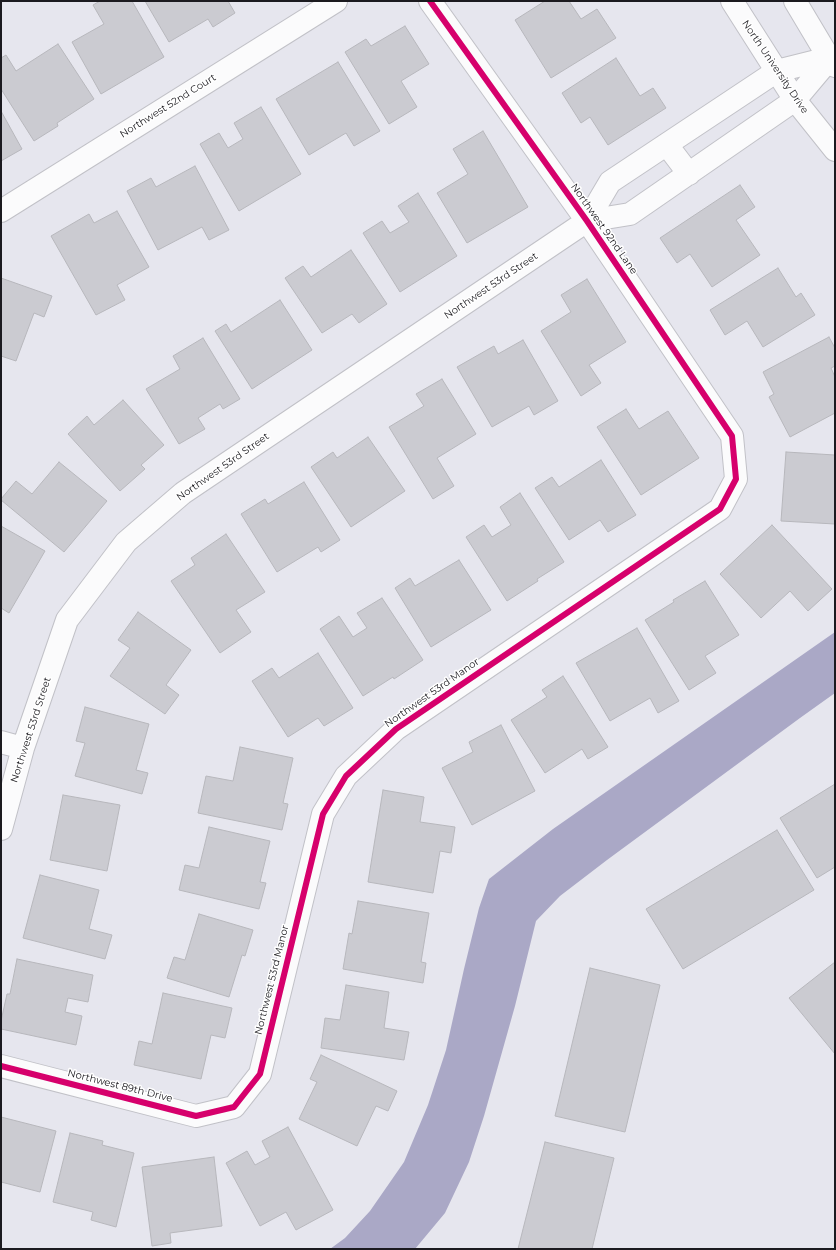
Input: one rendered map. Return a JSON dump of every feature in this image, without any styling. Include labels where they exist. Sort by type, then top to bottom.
[{"type":"street","name":"Northwest 52nd Court","points":[[1,211],[336,1]]},
{"type":"street","name":"Northwest 92nd Lane","points":[[430,1],[587,221],[732,436],[736,479]]},
{"type":"street","name":"North University Drive","points":[[732,1],[795,100],[835,150]]},
{"type":"street","points":[[795,1],[833,59]]},
{"type":"street","name":"Northwest 53rd Street","points":[[587,221],[610,182],[777,71],[833,59]]},
{"type":"street","name":"Northwest 53rd Street","points":[[1,829],[23,748],[67,620],[126,542],[184,493],[587,221],[630,214],[795,100],[833,59]]},
{"type":"street","points":[[667,145],[688,174]]},
{"type":"street","name":"Northwest 53rd Manor","points":[[234,1107],[260,1074],[323,814],[346,776],[396,729],[720,509],[736,479]]},
{"type":"street","points":[[1,742],[23,748]]},
{"type":"street","name":"Northwest 89th Drive","points":[[1,1066],[196,1116],[234,1107]]},
{"type":"water","points":[[835,632],[835,693],[607,860],[560,896],[536,921],[515,1006],[484,1116],[469,1162],[445,1213],[415,1249],[330,1249],[345,1238],[370,1211],[404,1162],[428,1105],[446,1050],[479,908],[489,879],[553,829]]},
{"type":"building","points":[[100,1],[132,1],[164,57],[101,94],[72,42],[104,24],[93,5]]},
{"type":"building","points":[[145,1],[228,1],[235,13],[213,27],[208,19],[169,42]]},
{"type":"building","points":[[545,1],[569,1],[581,19],[597,9],[616,38],[551,78],[515,20]]},
{"type":"building","points":[[405,26],[429,64],[401,81],[417,107],[389,124],[345,52],[366,39],[371,46]]},
{"type":"building","points":[[58,44],[94,99],[57,123],[58,126],[34,141],[1,89],[1,58],[6,55],[16,71]]},
{"type":"building","points":[[616,58],[640,96],[653,88],[666,108],[608,145],[590,117],[581,123],[562,93]]},
{"type":"building","points":[[338,62],[380,131],[354,146],[346,133],[309,155],[276,99]]},
{"type":"building","points":[[261,107],[301,174],[239,211],[200,144],[219,133],[228,148],[243,139],[234,123]]},
{"type":"building","points":[[1,111],[22,149],[1,161]]},
{"type":"building","points":[[483,131],[528,207],[467,243],[437,193],[468,174],[453,149]]},
{"type":"building","points":[[195,166],[229,230],[209,240],[202,227],[158,250],[127,191],[151,178],[156,187]]},
{"type":"building","points":[[740,185],[755,207],[736,220],[760,255],[712,287],[690,254],[677,263],[660,238]]},
{"type":"building","points":[[418,193],[457,256],[400,292],[363,233],[382,221],[390,233],[409,222],[398,206]]},
{"type":"building","points":[[117,211],[149,267],[117,285],[125,300],[96,315],[51,236],[89,214],[94,223]]},
{"type":"building","points":[[351,250],[387,304],[359,323],[352,314],[322,333],[285,278],[303,266],[311,277]]},
{"type":"building","points":[[778,268],[796,297],[801,293],[815,315],[763,347],[747,321],[725,335],[710,310]]},
{"type":"building","points":[[1,278],[52,296],[44,317],[34,313],[16,361],[1,356]]},
{"type":"building","points":[[587,279],[626,342],[589,365],[601,383],[581,396],[541,331],[571,312],[561,295]]},
{"type":"building","points":[[280,300],[312,350],[252,389],[215,331],[226,324],[231,332]]},
{"type":"building","points":[[829,337],[835,348],[835,366],[831,368],[835,377],[835,413],[790,437],[769,397],[774,394],[763,372]]},
{"type":"building","points":[[203,338],[240,399],[223,409],[220,404],[198,418],[205,429],[179,444],[146,389],[180,369],[173,356]]},
{"type":"building","points":[[523,340],[558,401],[534,415],[529,406],[492,427],[457,367],[494,346],[498,354]]},
{"type":"building","points":[[442,379],[476,434],[437,458],[454,486],[433,499],[389,427],[424,406],[416,394]]},
{"type":"building","points":[[123,400],[164,445],[141,465],[145,469],[120,491],[68,434],[87,416],[94,425]]},
{"type":"building","points":[[626,409],[639,429],[668,411],[699,458],[641,495],[597,427]]},
{"type":"building","points":[[368,437],[405,491],[351,527],[311,467],[333,452],[337,458]]},
{"type":"building","points":[[786,452],[835,455],[835,524],[781,521]]},
{"type":"building","points":[[601,460],[636,515],[608,532],[600,520],[569,540],[535,488],[552,477],[559,487]]},
{"type":"building","points":[[59,462],[107,501],[64,552],[1,500],[16,481],[32,494]]},
{"type":"building","points":[[304,482],[340,540],[321,552],[318,547],[277,572],[241,514],[265,499],[268,504]]},
{"type":"building","points":[[520,493],[564,562],[537,579],[538,581],[507,601],[466,537],[484,525],[492,537],[511,525],[500,507]]},
{"type":"building","points":[[772,525],[832,589],[808,611],[790,591],[761,618],[720,574]]},
{"type":"building","points":[[1,526],[45,551],[9,613],[1,608]]},
{"type":"building","points":[[226,534],[265,592],[236,610],[251,632],[220,653],[171,581],[195,565],[191,558]]},
{"type":"building","points":[[459,560],[491,610],[431,647],[395,588],[410,578],[415,586]]},
{"type":"building","points":[[705,581],[739,635],[705,656],[716,673],[689,690],[645,620],[674,602],[673,600]]},
{"type":"building","points":[[382,598],[423,660],[394,679],[393,677],[363,696],[320,629],[339,616],[353,637],[367,628],[357,613]]},
{"type":"building","points":[[138,612],[191,650],[166,685],[179,695],[165,714],[110,676],[130,648],[118,640]]},
{"type":"building","points":[[637,628],[679,701],[658,713],[650,698],[610,721],[576,663]]},
{"type":"building","points":[[318,653],[353,708],[324,726],[318,718],[288,737],[252,681],[272,668],[279,678]]},
{"type":"building","points":[[563,676],[608,747],[588,759],[582,749],[545,773],[511,720],[547,697],[542,690]]},
{"type":"building","points":[[85,707],[149,724],[136,770],[148,773],[142,794],[75,776],[85,743],[76,741]]},
{"type":"building","points":[[501,725],[535,791],[472,825],[442,768],[473,752],[469,742]]},
{"type":"building","points":[[240,747],[293,758],[283,803],[288,804],[282,830],[198,813],[206,776],[233,781]]},
{"type":"building","points":[[835,784],[835,867],[817,878],[780,818]]},
{"type":"building","points":[[383,790],[424,797],[420,822],[455,827],[451,853],[440,851],[433,893],[368,882]]},
{"type":"building","points":[[63,795],[120,805],[107,871],[50,860]]},
{"type":"building","points":[[209,827],[270,841],[260,882],[266,883],[259,909],[179,890],[185,865],[199,868]]},
{"type":"building","points":[[777,830],[814,890],[683,969],[646,909]]},
{"type":"building","points":[[40,875],[99,890],[89,929],[112,935],[105,959],[23,938]]},
{"type":"building","points":[[358,901],[429,913],[421,962],[426,963],[423,983],[343,969],[349,933],[352,934]]},
{"type":"building","points":[[199,914],[253,930],[245,956],[242,955],[229,997],[167,978],[174,957],[185,960]]},
{"type":"building","points":[[17,959],[93,975],[88,1002],[68,998],[65,1012],[82,1016],[76,1045],[1,1029],[1,1021],[7,994],[10,994]]},
{"type":"building","points":[[835,962],[835,1054],[789,998]]},
{"type":"building","points":[[590,968],[660,985],[625,1132],[555,1116]]},
{"type":"building","points":[[346,985],[389,992],[384,1028],[409,1032],[404,1060],[321,1048],[325,1018],[340,1020]]},
{"type":"building","points":[[163,993],[232,1008],[225,1038],[211,1035],[201,1079],[134,1065],[139,1041],[152,1044]]},
{"type":"building","points":[[321,1055],[397,1091],[388,1111],[376,1106],[357,1146],[299,1119],[317,1082],[310,1079]]},
{"type":"building","points":[[1,1117],[56,1131],[40,1192],[1,1182]]},
{"type":"building","points":[[288,1127],[333,1210],[296,1230],[286,1212],[260,1226],[226,1163],[247,1151],[255,1165],[270,1157],[262,1141]]},
{"type":"building","points":[[70,1133],[103,1141],[102,1145],[134,1153],[116,1227],[91,1220],[93,1212],[53,1202]]},
{"type":"building","points":[[545,1142],[614,1158],[592,1249],[518,1249]]},
{"type":"building","points":[[214,1157],[222,1226],[170,1233],[171,1243],[152,1246],[142,1167]]},
{"type":"cycle path","points":[[1,1066],[196,1116],[234,1107],[260,1074],[323,814],[346,776],[396,729],[720,509],[736,479],[732,436],[587,221],[430,1]]}]
